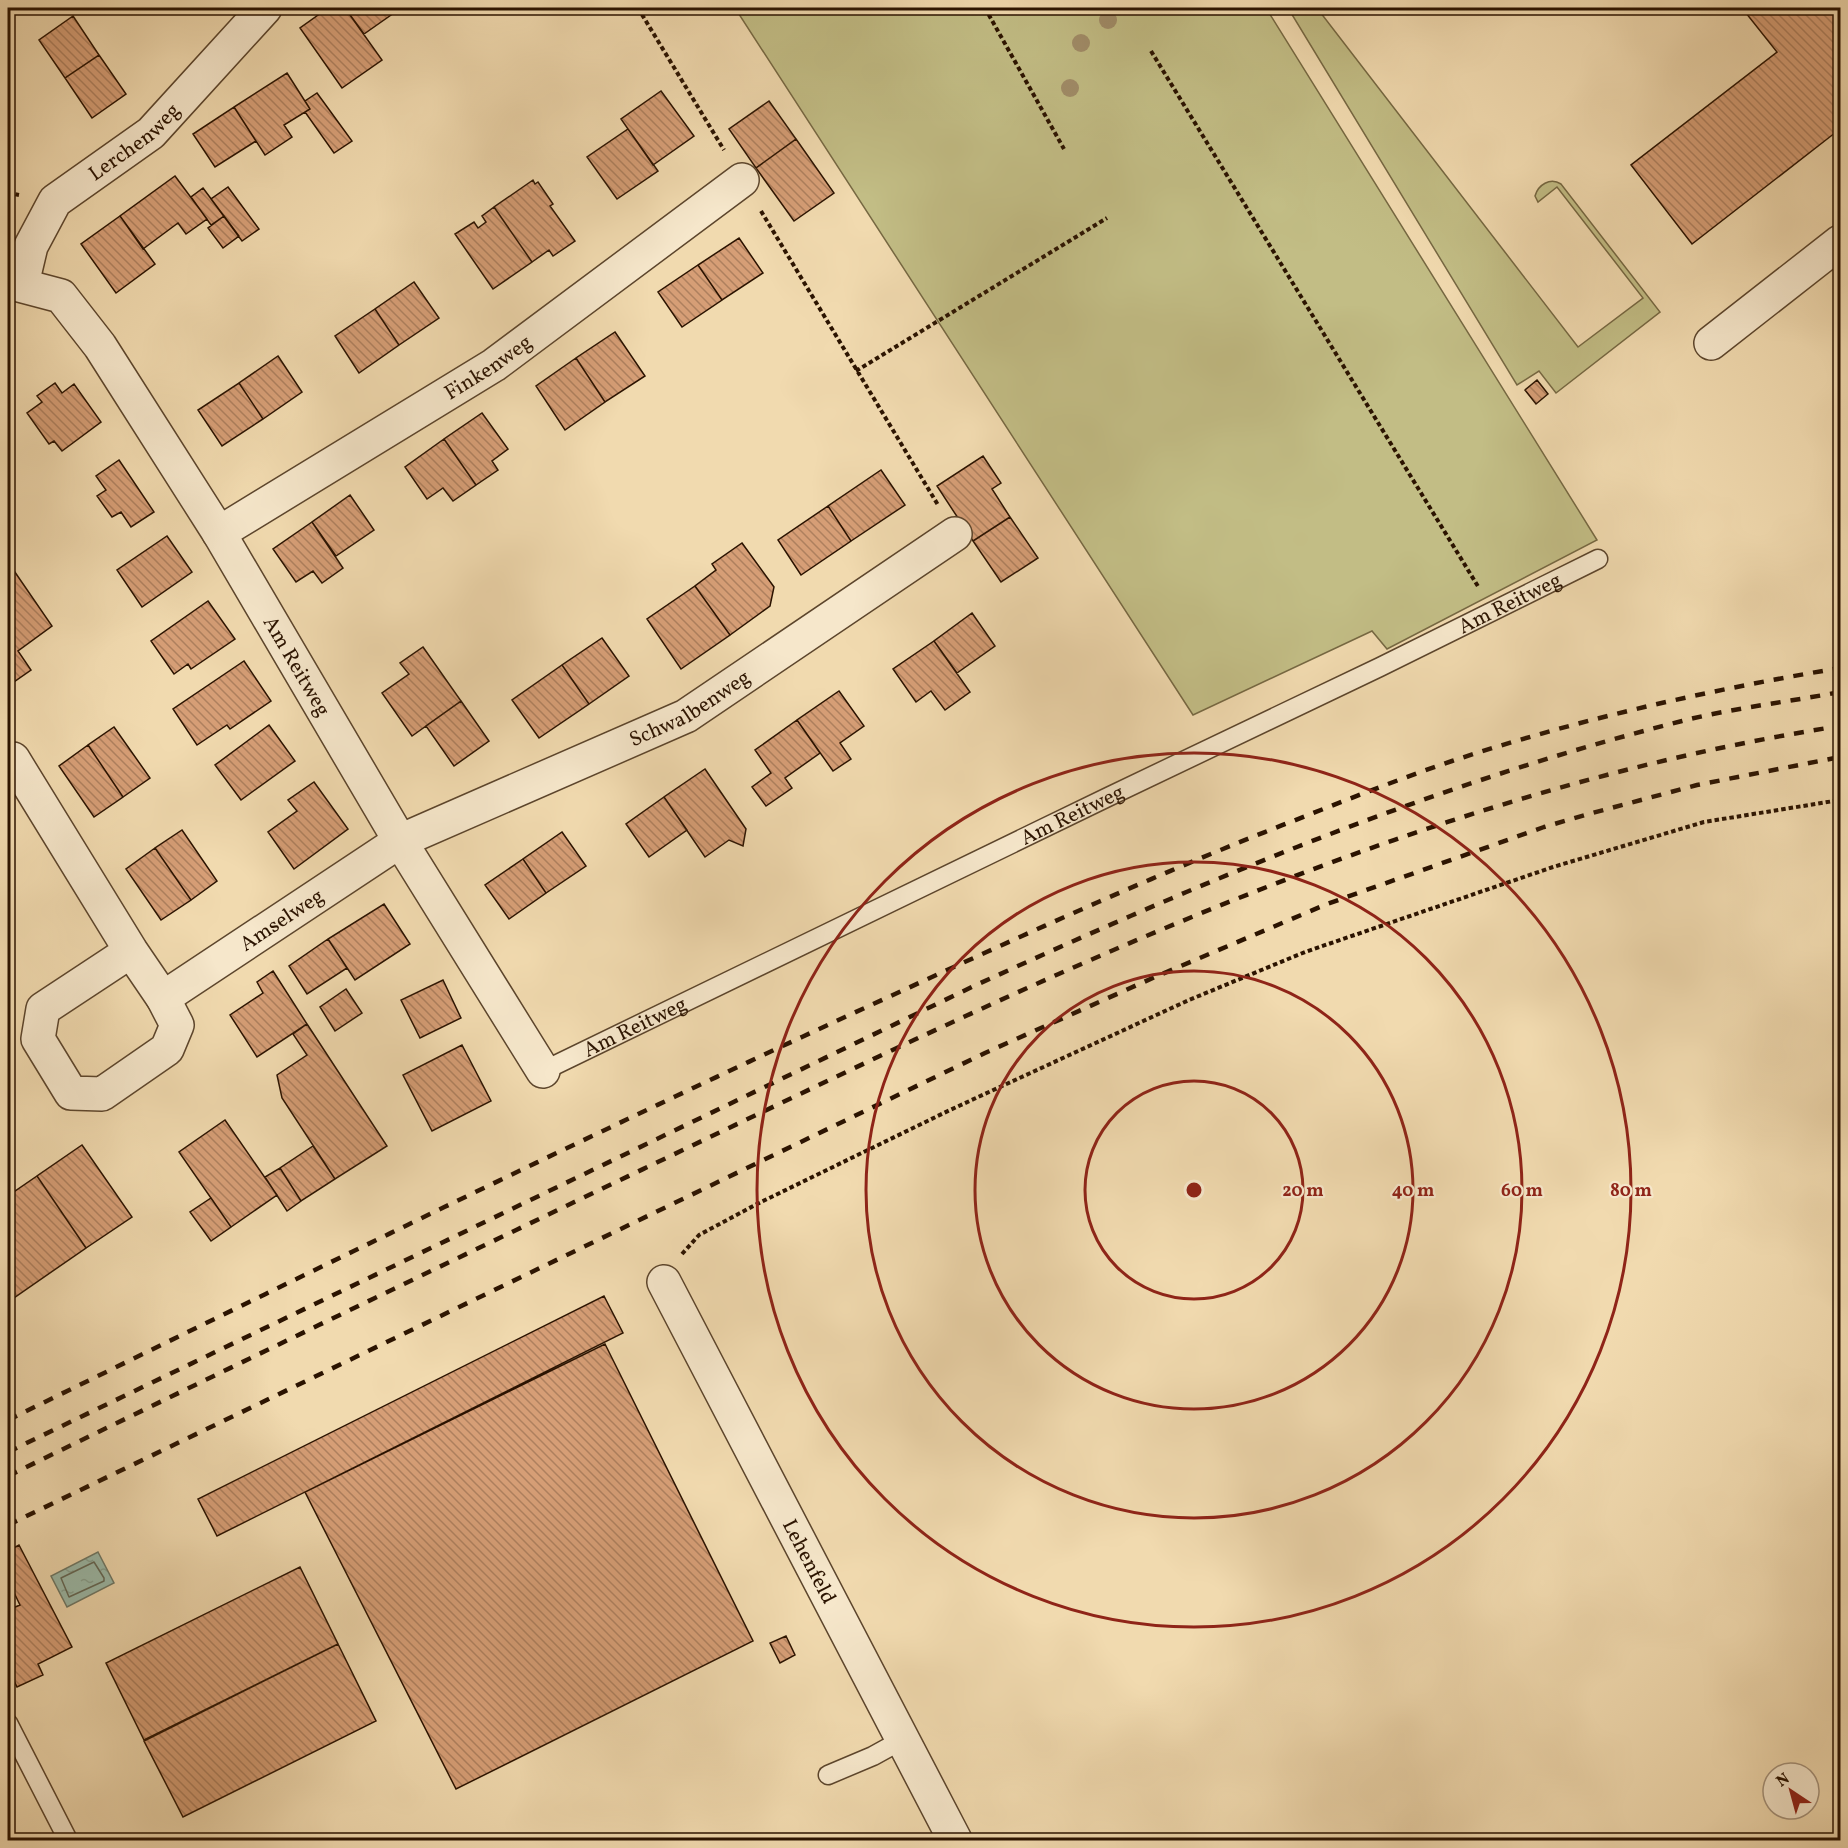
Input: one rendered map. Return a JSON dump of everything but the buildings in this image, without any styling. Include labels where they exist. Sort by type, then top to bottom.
[{"type":"street","name":"Lerchenweg","points":[[15,283],[31,246],[55,201],[151,133],[265,8]]},
{"type":"street","name":"Finkenweg","points":[[219,533],[494,366],[742,180]]},
{"type":"street","points":[[1712,343],[1840,242]]},
{"type":"street","name":"Am Reitweg","points":[[15,283],[61,296],[100,346],[219,533],[400,841],[543,1071]]},
{"type":"street","name":"Schwalbenweg","points":[[400,841],[686,716],[955,534]]},
{"type":"street","points":[[13,759],[131,951],[163,998],[177,1025],[167,1049],[102,1094],[71,1093],[38,1039],[43,1010],[131,951]]},
{"type":"street","name":"Amselweg","points":[[163,998],[400,841]]},
{"type":"street","name":"Lehenfeld","points":[[663,1282],[955,1840]]},
{"type":"lane","name":"Am Reitweg","points":[[543,1071],[1494,612],[1598,559]]},
{"type":"lane","points":[[8,1723],[68,1840]]},
{"type":"lane","points":[[828,1775],[873,1756],[902,1740]]},
{"type":"path","points":[[638,8],[955,534]]},
{"type":"path","points":[[985,8],[1064,148]]},
{"type":"path","points":[[1150,51],[1494,612]]},
{"type":"path","points":[[856,371],[1107,218]]},
{"type":"path","points":[[663,1282],[675,1261],[699,1235],[757,1204],[1070,1054],[1189,1000],[1305,952],[1553,867],[1704,822],[1840,800]]},
{"type":"shaded area","points":[[735,8],[1266,8],[1597,540],[1387,649],[1372,631],[1193,715]]},
{"type":"shaded area","points":[[1288,8],[1317,8],[1578,347],[1643,298],[1557,187],[1538,202],[1535,196],[1545,183],[1553,181],[1561,184],[1660,312],[1556,393],[1539,371],[1517,385]]},
{"type":"water","points":[[98,1552],[114,1583],[67,1607],[51,1576]]},
{"type":"railway","points":[[8,1420],[425,1216],[740,1066],[1068,916],[1236,844],[1432,768],[1548,732],[1693,696],[1840,668]]},
{"type":"railway","points":[[8,1452],[974,986],[1234,872],[1410,804],[1590,746],[1701,716],[1840,692]]},
{"type":"railway","points":[[8,1476],[885,1053],[1150,935],[1284,880],[1419,831],[1557,789],[1697,753],[1840,726]]},
{"type":"railway","points":[[8,1525],[985,1053],[1327,904],[1544,827],[1585,815],[1697,785],[1840,757]]}]
